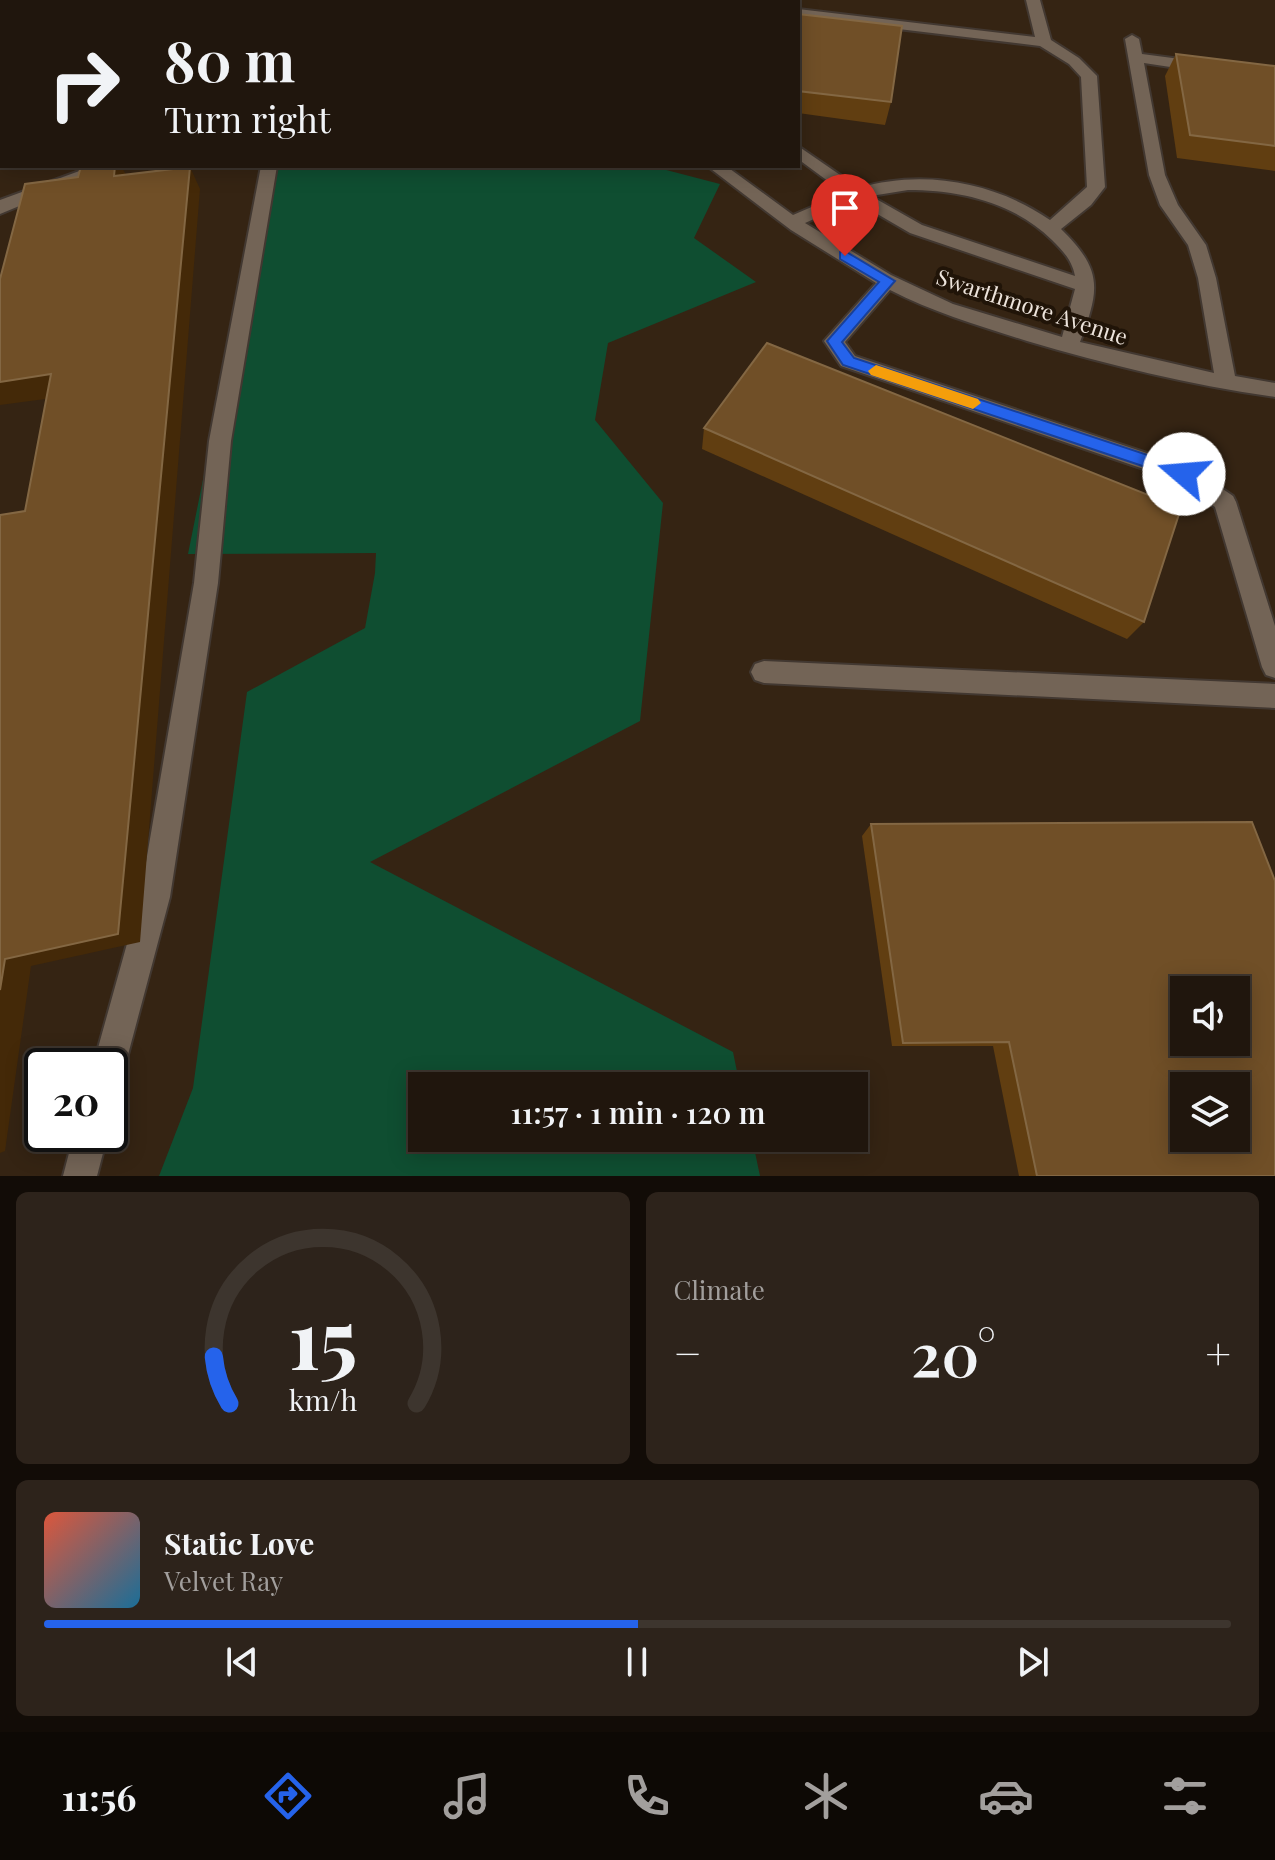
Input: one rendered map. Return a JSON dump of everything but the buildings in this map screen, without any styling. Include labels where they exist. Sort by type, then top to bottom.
[{"type":"street","points":[[1033,0],[1044,42]]},
{"type":"street","points":[[800,13],[1044,42],[1074,61],[1089,76],[1096,187],[1085,201],[1052,227]]},
{"type":"street","points":[[1213,68],[1133,48],[1157,175],[1169,205],[1197,245],[1207,278],[1226,384]]},
{"type":"street","points":[[800,152],[857,195],[916,229],[1083,285]]},
{"type":"street","points":[[0,207],[103,168]]},
{"type":"street","points":[[114,1048],[155,897],[206,583],[220,441],[269,168]]},
{"type":"street","name":"Swarthmore Avenue","points":[[718,168],[793,222],[888,281],[948,310],[1068,347],[1193,379],[1275,390]]},
{"type":"street","points":[[793,222],[857,195],[885,187],[933,186],[998,196],[1052,227],[1082,263],[1084,306],[1068,347]]},
{"type":"street","points":[[888,281],[834,341],[848,361],[1184,474],[1225,502],[1275,667]]},
{"type":"street","points":[[764,672],[1275,696]]},
{"type":"street","points":[[80,1176],[86,1152]]},
{"type":"shaded area","points":[[800,0],[1275,0],[1275,1176],[0,1176],[0,168],[800,168]]},
{"type":"green space","points":[[266,168],[659,168],[720,184],[694,238],[756,282],[608,343],[595,420],[663,503],[640,721],[370,862],[733,1052],[737,1072],[408,1072],[408,1152],[755,1152],[760,1176],[159,1176],[193,1088],[247,692],[365,628],[376,553],[188,554]]},
{"type":"slow traffic","points":[[876,371],[973,403]]},
{"type":"route","points":[[845,256],[888,281],[834,341],[848,361],[1184,474]]}]
